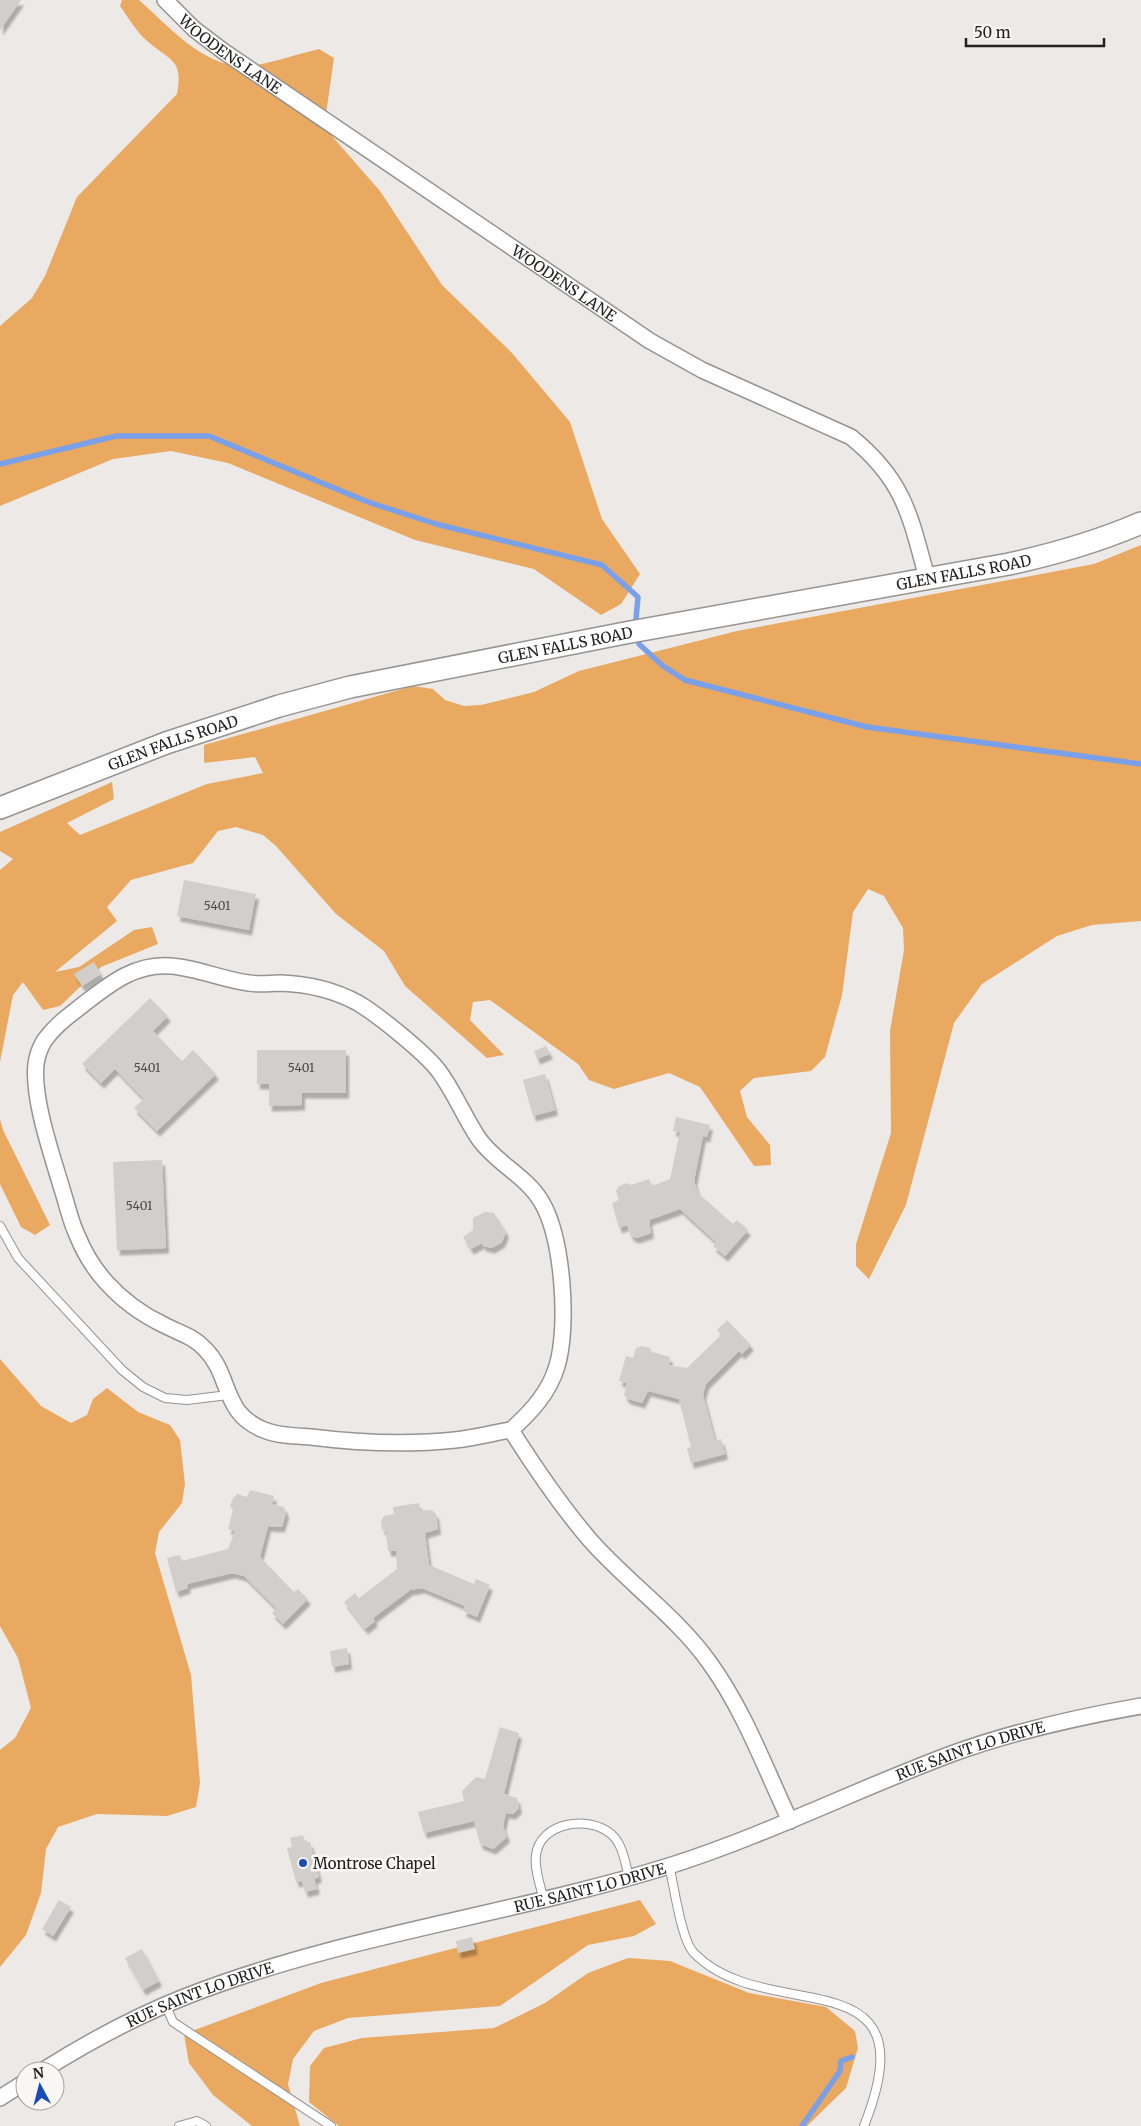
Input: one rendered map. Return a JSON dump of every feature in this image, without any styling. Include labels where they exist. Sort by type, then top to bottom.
[{"type":"street","name":"WOODENS LANE","points":[[165,0],[194,29],[223,51],[650,341],[702,370],[852,437],[871,453],[888,472],[901,495],[927,578]]},
{"type":"street","name":"GLEN FALLS ROAD","points":[[0,808],[156,746],[279,706],[410,675],[625,633],[1059,554],[1101,540],[1141,523]]},
{"type":"street","points":[[168,966],[188,969],[220,979],[254,984],[311,985],[359,1004],[418,1050],[438,1069],[480,1141],[539,1197],[550,1217],[560,1263],[563,1341],[557,1369],[545,1392],[534,1410],[511,1430],[456,1440],[391,1443],[269,1432],[249,1424],[238,1413],[228,1396],[218,1367],[209,1352],[194,1337],[143,1313],[107,1284],[90,1260],[74,1230],[47,1137],[37,1089],[36,1065],[40,1047],[56,1026],[112,982],[128,973],[146,967],[168,966]]},
{"type":"street","points":[[511,1430],[540,1476],[591,1541],[682,1630],[709,1662],[731,1695],[790,1821]]},
{"type":"street","name":"RUE SAINT LO DRIVE","points":[[60,2061],[130,2021],[241,1977],[293,1961],[544,1901],[669,1866],[727,1846],[962,1750],[1016,1733],[1141,1706]]},
{"type":"street","points":[[0,2098],[15,2088]]},
{"type":"lane","points":[[0,1226],[18,1258],[122,1370],[142,1387],[165,1398],[188,1400],[228,1396]]},
{"type":"lane","points":[[544,1901],[537,1872],[536,1855],[540,1844],[546,1836],[563,1825],[586,1822],[612,1834],[620,1845],[629,1876]]},
{"type":"lane","points":[[669,1866],[684,1931],[692,1952],[712,1968],[739,1983],[829,2000],[853,2009],[867,2021],[876,2034],[882,2052],[882,2071],[876,2098],[864,2126]]},
{"type":"lane","points":[[166,2006],[172,2022],[331,2126]]},
{"type":"lane","points":[[178,2126],[197,2120],[206,2126]]},
{"type":"shaded area","points":[[122,0],[139,0],[188,44],[217,61],[232,65],[248,66],[319,49],[334,58],[326,114],[331,135],[380,191],[442,285],[512,353],[570,422],[602,519],[640,574],[621,604],[601,615],[534,569],[415,540],[228,463],[171,451],[113,459],[0,506],[0,326],[32,298],[45,276],[77,197],[177,94],[178,73],[173,61],[154,47],[139,32],[120,6]]},
{"type":"shaded area","points":[[1141,545],[1141,921],[1092,925],[1057,936],[982,984],[954,1023],[906,1205],[869,1279],[856,1266],[856,1244],[891,1133],[890,1031],[904,950],[903,928],[884,896],[868,889],[853,912],[842,995],[825,1057],[811,1071],[754,1078],[740,1091],[747,1117],[770,1145],[771,1165],[754,1166],[700,1087],[669,1073],[614,1089],[589,1080],[578,1064],[490,1000],[473,1002],[470,1020],[504,1055],[487,1058],[405,986],[384,951],[336,914],[276,846],[263,835],[236,827],[218,831],[193,863],[131,880],[107,907],[117,921],[55,972],[79,967],[134,930],[152,927],[158,944],[101,967],[60,1006],[43,1010],[23,982],[13,995],[0,1062],[0,870],[13,859],[0,851],[0,832],[112,782],[114,799],[67,823],[80,835],[207,784],[263,773],[255,757],[204,763],[204,745],[413,686],[433,689],[445,700],[464,706],[481,705],[534,692],[579,671],[737,631],[1094,564]]},
{"type":"shaded area","points":[[0,1119],[3,1130],[50,1225],[35,1235],[21,1227],[0,1184]]},
{"type":"shaded area","points":[[0,1359],[41,1406],[71,1423],[87,1415],[93,1399],[107,1388],[138,1412],[170,1425],[180,1440],[185,1484],[182,1503],[159,1532],[155,1553],[191,1675],[200,1783],[196,1807],[167,1816],[97,1814],[58,1827],[46,1849],[41,1893],[26,1935],[0,1967],[0,1750],[15,1738],[31,1708],[18,1658],[0,1626]]},
{"type":"shaded area","points":[[640,1900],[656,1924],[634,1936],[588,1945],[500,2006],[348,2018],[314,2031],[293,2059],[288,2084],[300,2126],[252,2126],[213,2095],[189,2063],[184,2034],[321,1983]]},
{"type":"shaded area","points":[[628,1958],[670,1961],[749,1993],[826,2007],[855,2031],[858,2048],[846,2088],[807,2126],[339,2126],[309,2102],[310,2066],[324,2048],[362,2038],[494,2028],[545,2003],[588,1973]]},
{"type":"building","points":[[0,0],[21,0],[0,30]]},
{"type":"building","points":[[184,880],[256,894],[249,930],[177,916]]},
{"type":"building","points":[[94,962],[101,974],[82,986],[74,974]]},
{"type":"building","points":[[150,998],[168,1016],[153,1031],[182,1061],[193,1050],[216,1074],[157,1131],[134,1108],[144,1099],[115,1069],[101,1083],[82,1064]]},
{"type":"building","points":[[546,1046],[550,1054],[537,1059],[534,1051]]},
{"type":"building","points":[[257,1050],[346,1050],[346,1093],[302,1093],[302,1105],[269,1106],[269,1084],[257,1084]]},
{"type":"building","points":[[545,1074],[555,1110],[533,1116],[523,1080]]},
{"type":"building","points":[[676,1117],[710,1125],[707,1137],[703,1136],[694,1181],[698,1193],[733,1224],[737,1220],[748,1230],[725,1256],[713,1246],[716,1242],[680,1209],[649,1220],[651,1233],[637,1238],[631,1236],[627,1225],[619,1228],[612,1203],[619,1200],[616,1191],[619,1186],[627,1183],[631,1185],[649,1179],[652,1186],[670,1179],[680,1132],[673,1131]]},
{"type":"building","points":[[162,1160],[166,1248],[117,1250],[113,1162]]},
{"type":"building","points":[[485,1212],[494,1213],[506,1232],[502,1242],[492,1248],[483,1246],[482,1243],[471,1249],[463,1237],[473,1230],[473,1218]]},
{"type":"building","points":[[727,1320],[751,1345],[742,1354],[739,1351],[706,1384],[703,1395],[715,1441],[721,1439],[725,1454],[691,1463],[687,1448],[691,1447],[679,1399],[648,1391],[642,1403],[628,1399],[624,1395],[627,1383],[619,1381],[626,1356],[633,1358],[636,1348],[642,1346],[650,1348],[652,1352],[670,1357],[669,1365],[687,1368],[721,1335],[717,1330]]},
{"type":"building","points":[[250,1490],[274,1496],[272,1504],[284,1507],[286,1513],[282,1527],[268,1526],[260,1557],[294,1592],[298,1589],[308,1599],[283,1624],[272,1613],[277,1609],[244,1576],[232,1573],[187,1584],[188,1588],[176,1592],[167,1558],[180,1555],[182,1561],[228,1549],[235,1531],[228,1529],[233,1510],[230,1506],[237,1494],[247,1497]]},
{"type":"building","points":[[419,1503],[420,1511],[432,1510],[436,1514],[438,1529],[425,1533],[429,1565],[474,1584],[476,1579],[490,1585],[477,1617],[463,1611],[465,1606],[422,1588],[410,1590],[373,1618],[375,1621],[365,1629],[344,1602],[355,1593],[359,1598],[397,1569],[396,1551],[388,1551],[386,1532],[382,1529],[381,1521],[384,1516],[394,1514],[393,1507]]},
{"type":"building","points":[[347,1648],[349,1664],[332,1667],[330,1651]]},
{"type":"building","points":[[500,1727],[519,1733],[504,1794],[517,1798],[519,1808],[513,1814],[506,1813],[503,1826],[507,1837],[493,1849],[480,1844],[474,1821],[424,1833],[418,1812],[464,1801],[462,1791],[476,1777],[485,1779]]},
{"type":"building","name":"Montrose Chapel","points":[[303,1835],[305,1843],[310,1842],[319,1877],[314,1879],[317,1889],[305,1892],[302,1881],[296,1882],[287,1848],[292,1847],[290,1838]]},
{"type":"building","points":[[59,1900],[71,1907],[53,1936],[42,1929]]},
{"type":"building","points":[[472,1937],[475,1949],[458,1953],[456,1941]]},
{"type":"building","points":[[142,1949],[159,1981],[143,1990],[125,1958]]},
{"type":"waterway","points":[[0,464],[116,436],[209,436],[368,502],[436,524],[602,565],[638,597],[636,619],[639,644],[663,666],[685,680],[867,727],[1141,764]]},
{"type":"waterway","points":[[802,2126],[840,2071],[841,2061],[852,2057]]},
{"type":"place","name":"Montrose Chapel","points":[[303,1863]]}]
